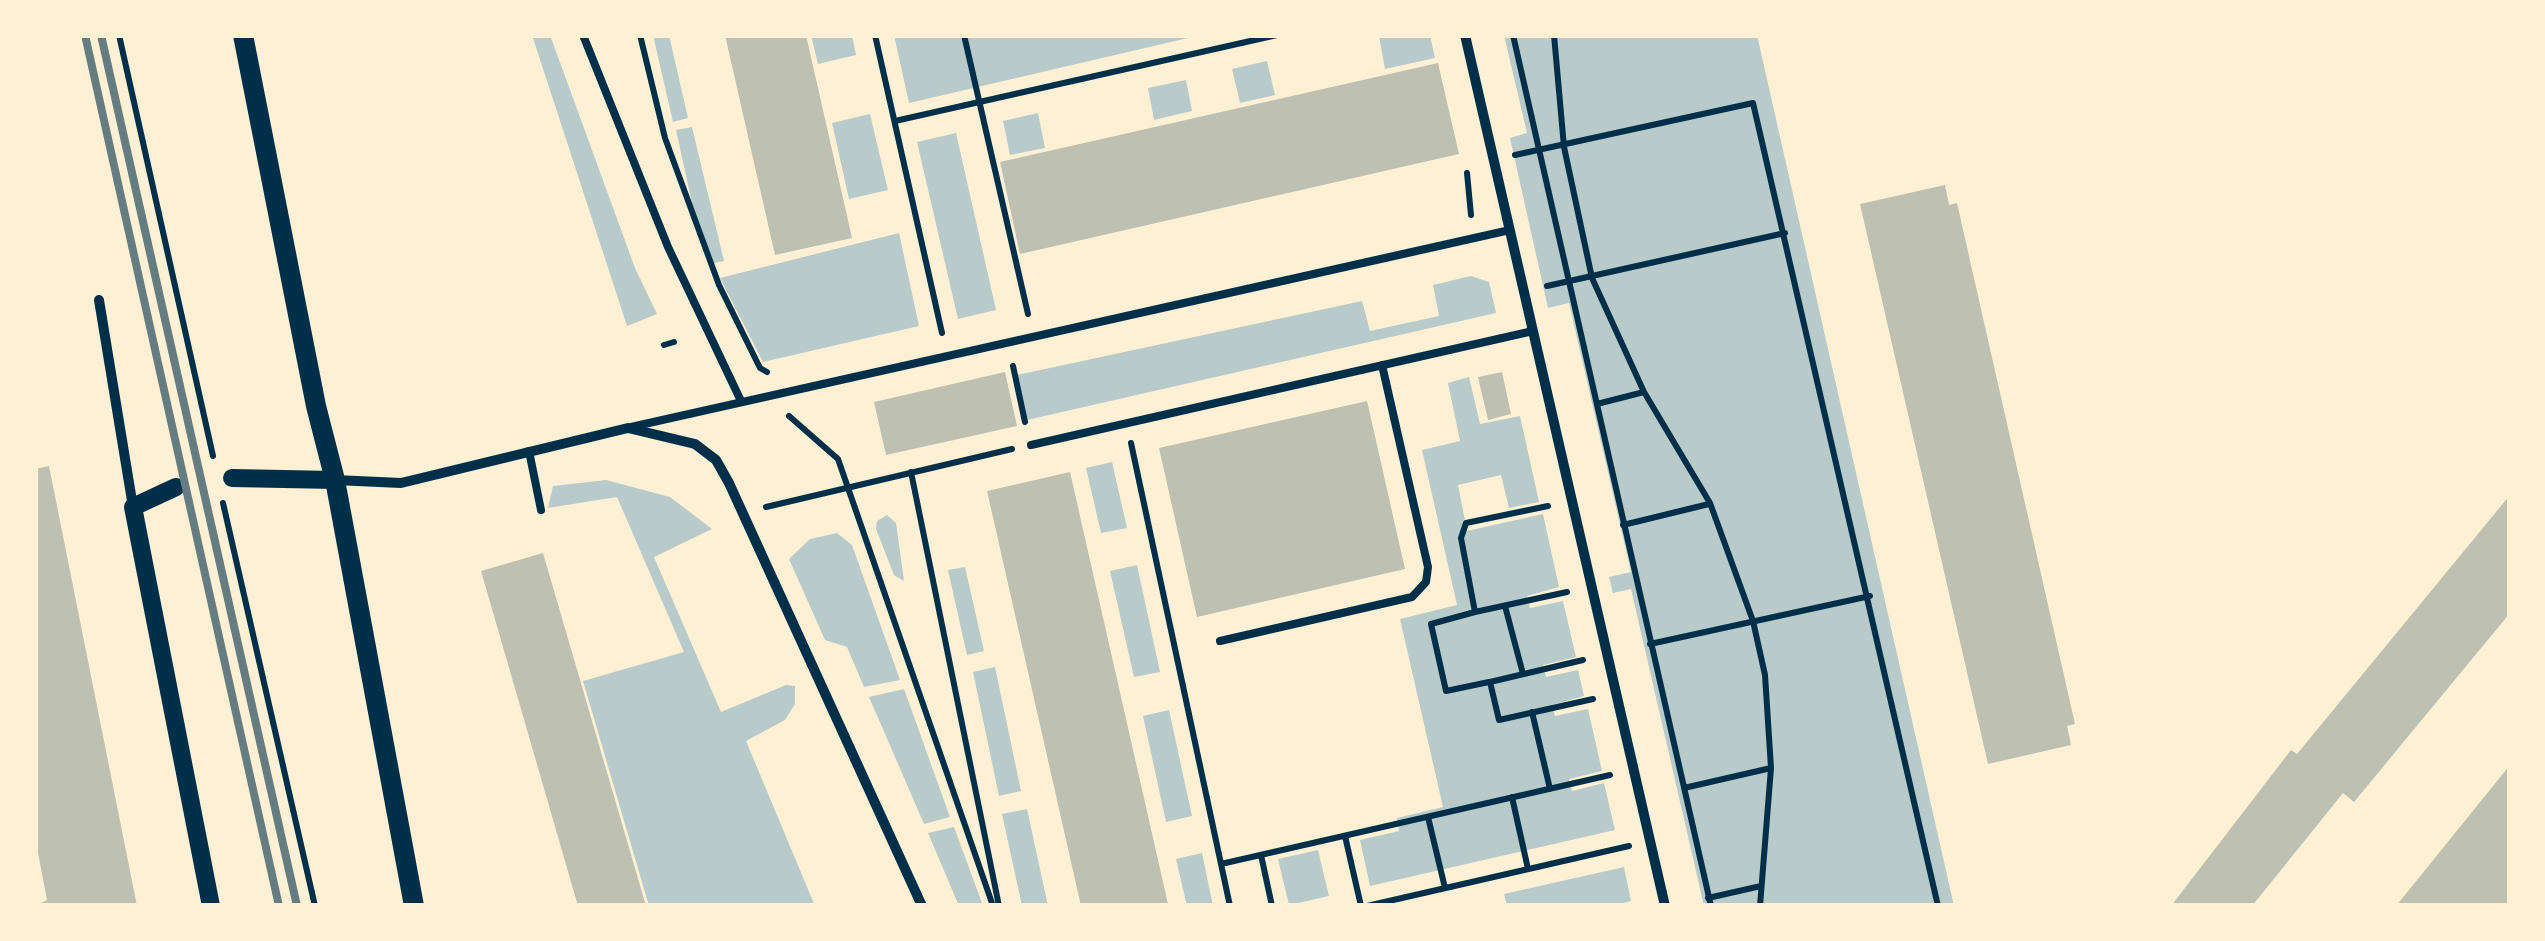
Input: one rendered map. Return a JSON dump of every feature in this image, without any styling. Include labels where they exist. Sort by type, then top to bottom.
[{"type":"main road","points":[[244,35],[316,406],[335,480],[414,906]]},
{"type":"street","points":[[1465,35],[1665,906]]},
{"type":"street","points":[[99,300],[133,508],[211,906]]},
{"type":"street","points":[[232,478],[401,483],[628,428],[695,444],[716,460],[743,512],[922,906]]},
{"type":"street","points":[[133,508],[176,488]]},
{"type":"lane","points":[[583,35],[668,247],[742,401]]},
{"type":"lane","points":[[628,428],[1033,334],[1510,230]]},
{"type":"lane","points":[[1030,445],[1534,331]]},
{"type":"lane","points":[[1220,641],[1412,597],[1426,582],[1428,567],[1382,366]]},
{"type":"lane","points":[[529,449],[541,510]]},
{"type":"path","points":[[640,35],[672,156],[718,285],[760,368]]},
{"type":"path","points":[[876,35],[947,354]]},
{"type":"path","points":[[964,35],[1033,334]]},
{"type":"path","points":[[895,121],[1242,39],[1277,35]]},
{"type":"path","points":[[1513,35],[1710,902],[1760,886]]},
{"type":"path","points":[[1554,35],[1564,147],[1592,278],[1644,392],[1710,504],[1753,621],[1764,675],[1771,768],[1760,906]]},
{"type":"path","points":[[1514,156],[1753,103],[1870,596],[1938,906]]},
{"type":"path","points":[[1524,290],[1785,233]]},
{"type":"path","points":[[743,512],[1030,445],[1007,340]]},
{"type":"path","points":[[664,344],[674,342]]},
{"type":"path","points":[[1596,404],[1644,392]]},
{"type":"path","points":[[788,415],[838,459],[850,487],[996,906]]},
{"type":"path","points":[[1127,424],[1230,906]]},
{"type":"path","points":[[911,472],[996,906]]},
{"type":"path","points":[[1623,524],[1710,504]]},
{"type":"path","points":[[1475,612],[1461,538],[1466,523],[1548,506]]},
{"type":"path","points":[[1568,592],[1430,624],[1446,691],[1590,659]]},
{"type":"path","points":[[1650,644],[1870,596]]},
{"type":"path","points":[[1505,606],[1523,674]]},
{"type":"path","points":[[1490,682],[1499,720],[1598,698]]},
{"type":"path","points":[[1532,712],[1550,789]]},
{"type":"path","points":[[1684,788],[1771,768]]},
{"type":"path","points":[[1221,864],[1615,774]]},
{"type":"path","points":[[1512,797],[1528,869]]},
{"type":"path","points":[[1428,817],[1445,888]]},
{"type":"path","points":[[1345,836],[1364,906],[1650,841]]},
{"type":"path","points":[[1261,855],[1272,906]]},
{"type":"shaded area","points":[[532,35],[550,35],[635,268],[657,314],[627,326]]},
{"type":"shaded area","points":[[653,35],[669,35],[688,118],[673,122]]},
{"type":"shaded area","points":[[811,35],[852,35],[856,55],[818,64]]},
{"type":"shaded area","points":[[894,35],[1201,35],[909,103]]},
{"type":"shaded area","points":[[1430,35],[1435,58],[1385,69],[1379,36]]},
{"type":"shaded area","points":[[1504,35],[1757,35],[1954,906],[1704,906],[1631,589],[1613,593],[1609,577],[1631,572],[1569,303],[1548,308],[1510,138],[1527,133]]},
{"type":"shaded area","points":[[1267,61],[1275,95],[1240,103],[1232,69]]},
{"type":"shaded area","points":[[1186,80],[1192,111],[1154,120],[1148,88]]},
{"type":"shaded area","points":[[1038,113],[1045,148],[1010,155],[1003,121]]},
{"type":"shaded area","points":[[870,114],[888,190],[849,199],[832,123]]},
{"type":"shaded area","points":[[692,127],[724,261],[714,263],[692,203],[676,130]]},
{"type":"shaded area","points":[[956,133],[996,310],[958,319],[917,142]]},
{"type":"shaded area","points":[[899,233],[919,326],[763,362],[720,278]]},
{"type":"shaded area","points":[[1471,276],[1489,282],[1496,313],[1027,420],[1017,375],[1362,301],[1370,331],[1439,316],[1433,285]]},
{"type":"shaded area","points":[[1469,377],[1480,424],[1520,416],[1539,502],[1509,508],[1501,475],[1458,485],[1467,531],[1543,514],[1559,587],[1527,596],[1530,608],[1563,601],[1576,657],[1543,665],[1546,677],[1578,670],[1584,696],[1552,705],[1555,716],[1588,709],[1602,771],[1569,779],[1572,791],[1604,783],[1615,830],[1370,886],[1360,840],[1399,831],[1397,818],[1443,807],[1400,619],[1457,605],[1422,450],[1460,441],[1448,383]]},
{"type":"shaded area","points":[[1112,462],[1127,528],[1101,533],[1086,468]]},
{"type":"shaded area","points":[[606,480],[670,497],[712,529],[654,557],[721,712],[786,685],[795,686],[795,704],[785,720],[746,741],[815,906],[649,906],[583,681],[684,652],[617,497],[548,508],[553,486]]},
{"type":"shaded area","points":[[887,515],[896,523],[904,581],[894,575],[876,529],[877,521]]},
{"type":"shaded area","points":[[837,533],[852,545],[900,680],[864,687],[847,647],[825,640],[789,559],[810,539]]},
{"type":"shaded area","points":[[1137,565],[1160,672],[1134,677],[1110,571]]},
{"type":"shaded area","points":[[965,567],[984,651],[967,655],[948,570]]},
{"type":"shaded area","points":[[995,667],[1021,791],[999,796],[973,672]]},
{"type":"shaded area","points":[[904,689],[950,817],[924,824],[869,697]]},
{"type":"shaded area","points":[[1169,710],[1192,816],[1166,822],[1143,716]]},
{"type":"shaded area","points":[[1027,809],[1048,906],[1022,906],[1002,814]]},
{"type":"shaded area","points":[[954,827],[983,906],[959,906],[928,833]]},
{"type":"shaded area","points":[[1318,850],[1329,896],[1289,905],[1278,859]]},
{"type":"shaded area","points":[[1202,853],[1213,906],[1187,906],[1176,859]]},
{"type":"shaded area","points":[[1624,867],[1631,901],[1611,906],[1507,906],[1504,894]]},
{"type":"building","points":[[725,35],[806,35],[852,238],[775,255]]},
{"type":"building","points":[[1438,63],[1459,154],[1020,254],[1000,162]]},
{"type":"building","points":[[1945,185],[1949,205],[1957,203],[2075,724],[2067,726],[2071,745],[1988,764],[1860,204]]},
{"type":"building","points":[[1005,372],[1017,426],[886,455],[874,402]]},
{"type":"building","points":[[1502,372],[1511,414],[1488,420],[1478,377]]},
{"type":"building","points":[[1367,401],[1405,569],[1197,617],[1159,448]]},
{"type":"building","points":[[49,466],[137,906],[35,906],[47,900],[35,837],[35,469]]},
{"type":"building","points":[[1070,472],[1168,904],[1161,906],[1081,906],[987,491]]},
{"type":"building","points":[[2510,495],[2510,613],[2354,802],[2343,793],[2252,906],[2171,906],[2291,750],[2297,754]]},
{"type":"building","points":[[543,553],[646,906],[578,906],[481,571]]},
{"type":"building","points":[[2510,765],[2510,906],[2396,906]]},
{"type":"railway","points":[[85,35],[279,906]]},
{"type":"railway","points":[[101,35],[297,906]]}]
